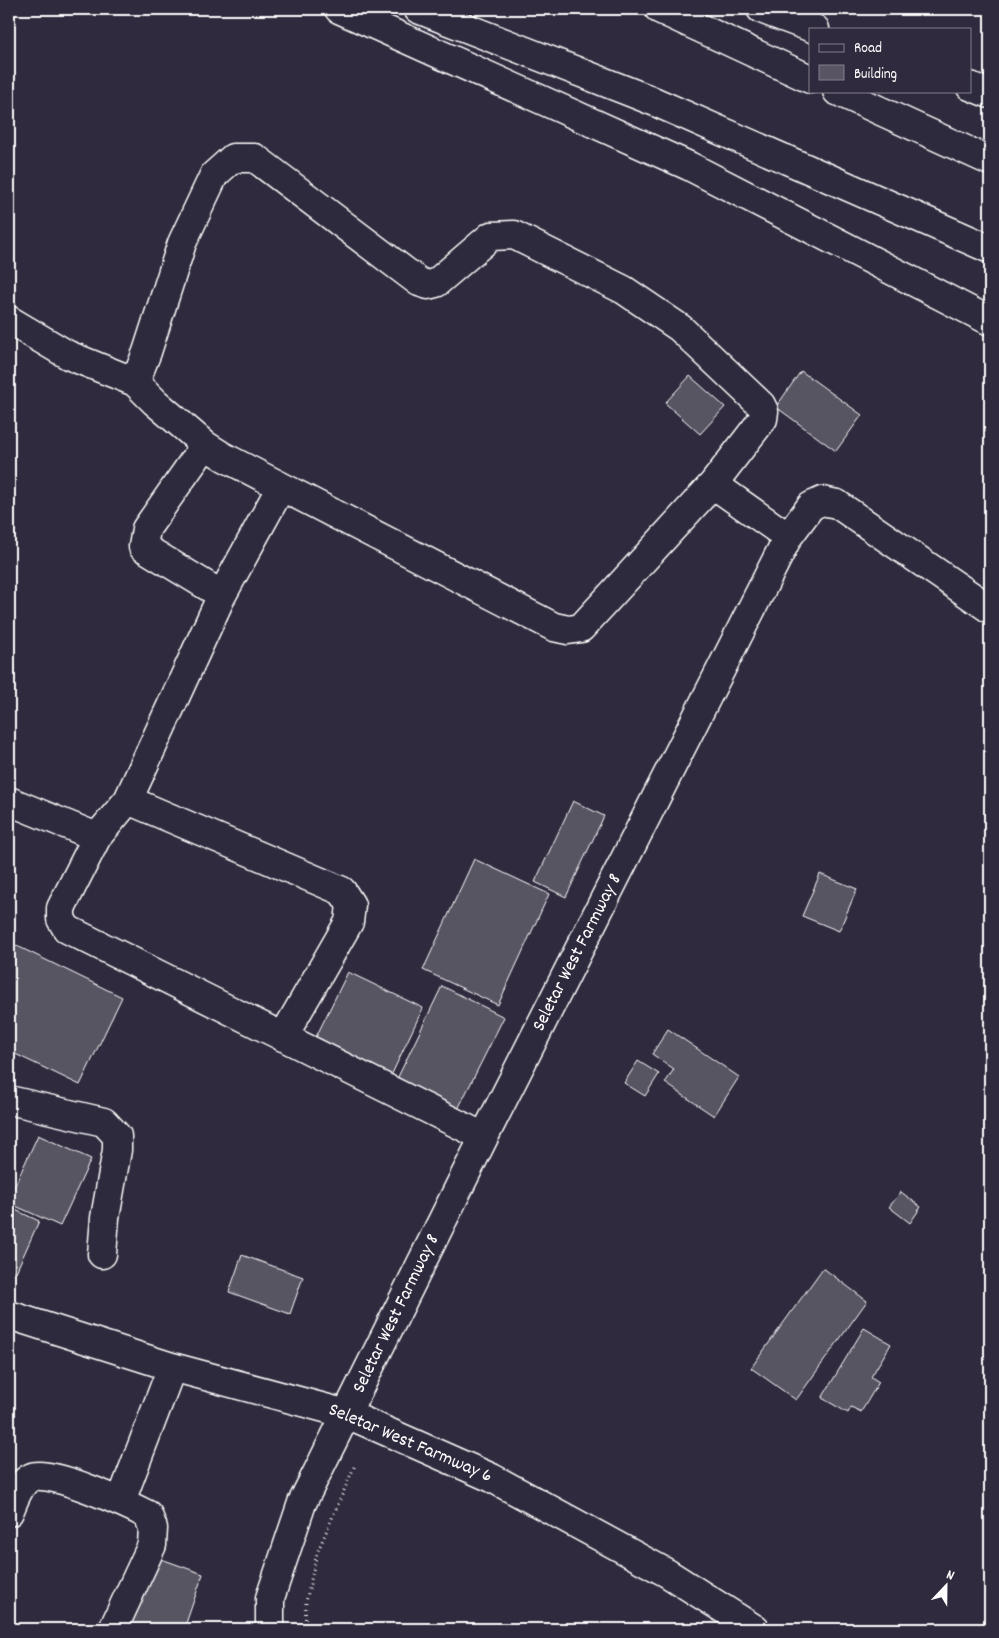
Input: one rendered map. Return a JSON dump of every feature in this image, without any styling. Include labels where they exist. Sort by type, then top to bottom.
[{"type":"main road","points":[[339,9],[689,166],[990,321]]},
{"type":"main road","points":[[418,9],[653,101],[990,249]]},
{"type":"main road","points":[[659,9],[809,79]]},
{"type":"main road","points":[[761,9],[812,28]]},
{"type":"main road","points":[[972,87],[990,94]]},
{"type":"main road","points":[[839,92],[983,158]]},
{"type":"main road","points":[[9,320],[68,355],[135,382],[205,446],[554,627],[568,630],[580,628],[712,484],[763,419],[764,411],[680,328],[624,290],[514,235],[491,236],[436,283],[428,285],[419,282],[255,158],[233,158],[214,175],[182,243],[147,352],[135,382]]},
{"type":"main road","points":[[205,446],[146,530],[143,546],[222,596]]},
{"type":"main road","points":[[712,484],[788,537]]},
{"type":"main road","points":[[282,487],[222,596],[128,800],[97,837],[61,908],[62,919],[66,930],[484,1137]]},
{"type":"main road","name":"Seletar West Farmway 8","points":[[270,1629],[270,1598],[302,1503],[484,1137],[788,537],[811,506],[822,501],[836,504],[990,609]]},
{"type":"main road","points":[[128,800],[342,891],[351,905],[349,922],[283,1037]]},
{"type":"main road","points":[[9,801],[97,837]]},
{"type":"main road","points":[[9,1100],[104,1122],[117,1136],[117,1150],[105,1218],[102,1254]]},
{"type":"main road","name":"Seletar West Farmway 6","points":[[9,1315],[172,1367],[347,1414],[492,1478],[667,1574],[755,1629]]},
{"type":"main road","points":[[121,1501],[172,1367]]},
{"type":"main road","points":[[9,1512],[22,1484],[32,1477],[46,1475],[121,1501],[148,1515],[153,1528],[152,1545],[114,1629]]},
{"type":"path","points":[[305,1629],[306,1602],[317,1553],[373,1425]]},
{"type":"building","points":[[801,371],[862,415],[836,451],[776,407]]},
{"type":"building","points":[[690,376],[725,407],[700,434],[665,403]]},
{"type":"building","points":[[573,801],[604,816],[566,897],[535,882]]},
{"type":"building","points":[[474,859],[549,894],[498,1005],[423,970]]},
{"type":"building","points":[[820,874],[857,889],[839,931],[802,916]]},
{"type":"building","points":[[9,942],[122,997],[80,1085],[9,1051]]},
{"type":"building","points":[[348,972],[423,1008],[390,1078],[314,1041]]},
{"type":"building","points":[[442,986],[504,1017],[458,1109],[397,1079]]},
{"type":"building","points":[[668,1029],[739,1077],[714,1116],[665,1083],[674,1069],[652,1054]]},
{"type":"building","points":[[638,1061],[659,1074],[645,1096],[624,1083]]},
{"type":"building","points":[[38,1135],[91,1159],[60,1226],[9,1203],[9,1198]]},
{"type":"building","points":[[901,1192],[921,1207],[910,1223],[889,1207]]},
{"type":"building","points":[[9,1207],[39,1221],[16,1272],[9,1269]]},
{"type":"building","points":[[242,1255],[303,1277],[290,1314],[229,1292]]},
{"type":"building","points":[[823,1268],[867,1301],[796,1400],[751,1368]]},
{"type":"building","points":[[864,1328],[891,1344],[871,1377],[879,1382],[861,1412],[851,1407],[848,1413],[822,1398]]},
{"type":"building","points":[[153,1556],[203,1574],[184,1629],[128,1629]]}]
